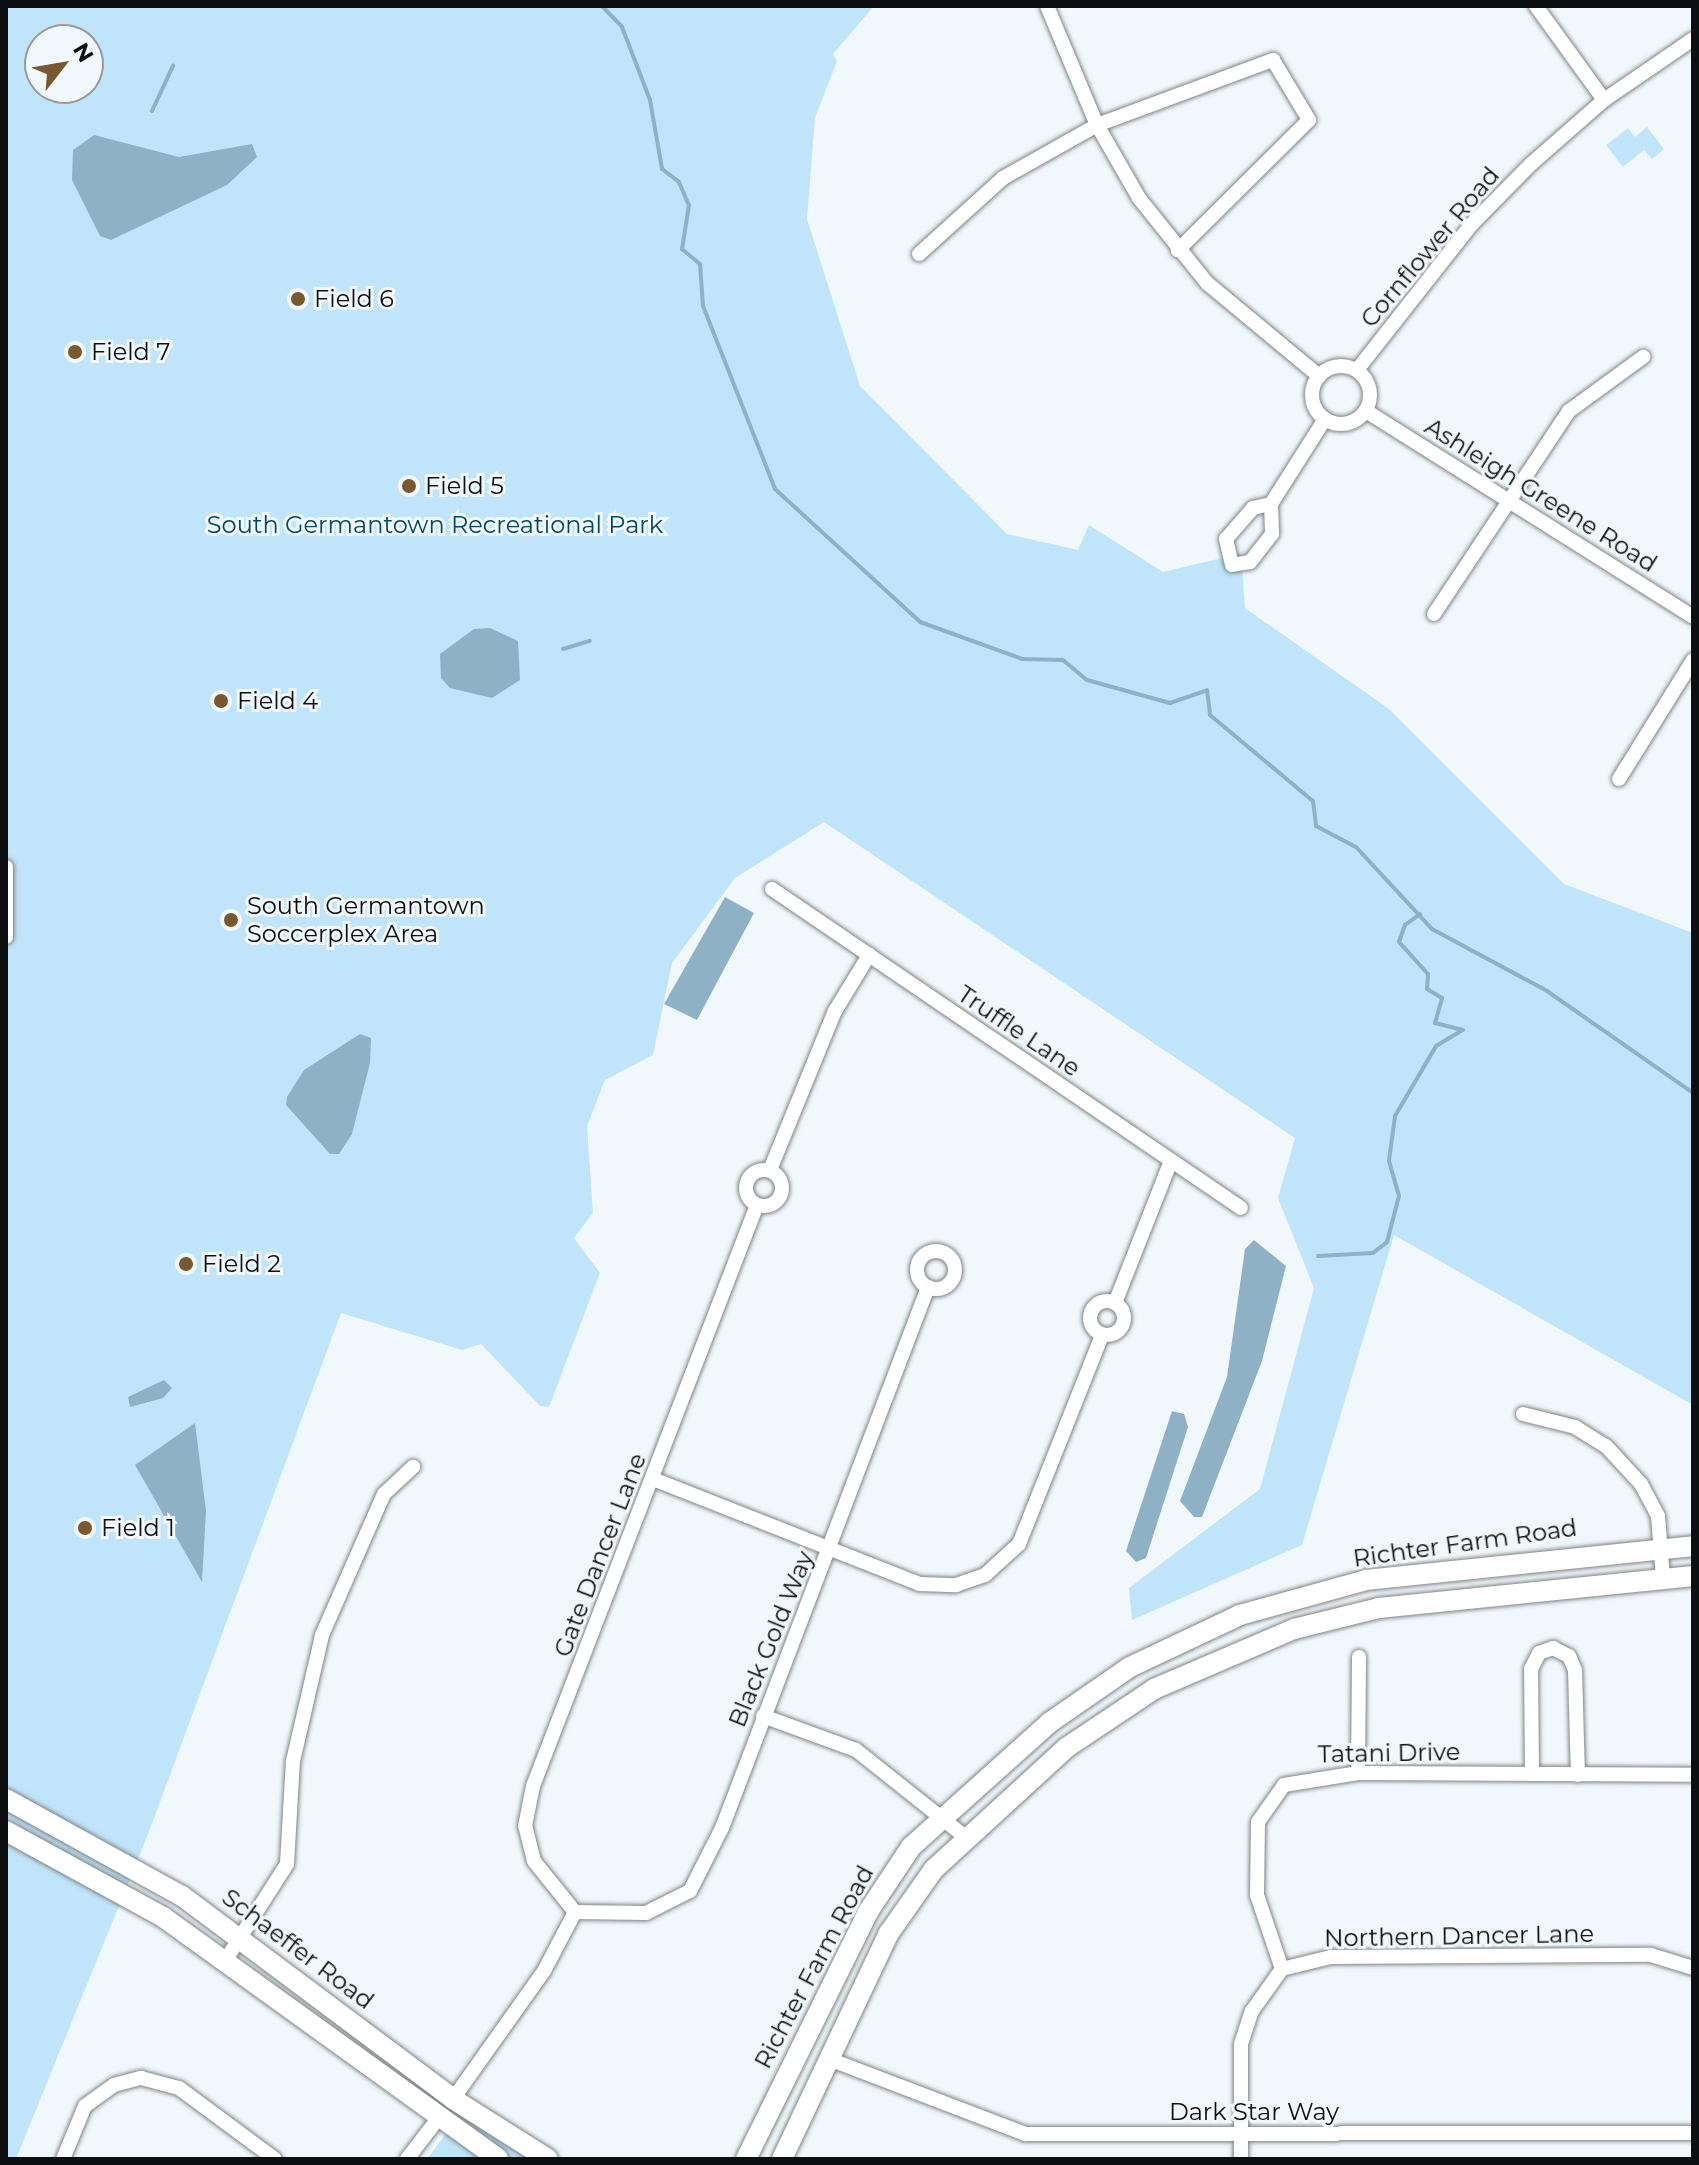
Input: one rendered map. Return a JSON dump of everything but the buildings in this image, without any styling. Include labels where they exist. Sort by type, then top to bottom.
[{"type":"main road","name":"Richter Farm Road","points":[[746,2159],[868,1912],[940,1814],[1049,1723],[1130,1667],[1240,1615],[1366,1580],[1693,1546]]},
{"type":"main road","points":[[782,2159],[889,1933],[964,1836],[1066,1748],[1215,1657],[1379,1608],[1693,1576]]},
{"type":"main road","name":"Schaeffer Road","points":[[6,1799],[130,1863],[240,1938],[453,2099],[548,2159]]},
{"type":"main road","points":[[6,1831],[114,1886],[225,1961],[437,2120],[498,2159]]},
{"type":"street","points":[[1047,6],[1097,125],[1178,250],[1262,335],[1319,376]]},
{"type":"street","points":[[1536,6],[1604,100]]},
{"type":"street","name":"Cornflower Road","points":[[1357,370],[1471,225],[1604,100],[1693,39]]},
{"type":"street","points":[[919,254],[1003,178],[1097,125],[1259,60],[1279,66],[1309,120],[1178,250]]},
{"type":"street","points":[[1434,614],[1569,411],[1643,357]]},
{"type":"street","points":[[1341,365],[1357,370],[1371,394],[1366,411],[1352,423],[1325,419],[1313,403],[1319,376],[1341,365]]},
{"type":"street","name":"Ashleigh Greene Road","points":[[1366,411],[1693,617]]},
{"type":"street","points":[[1271,504],[1325,419]]},
{"type":"street","points":[[1619,779],[1693,660]]},
{"type":"street","points":[[6,867],[6,937]]},
{"type":"street","name":"Truffle Lane","points":[[772,889],[1241,1208]]},
{"type":"street","name":"Gate Dancer Lane","points":[[757,1205],[746,1194],[748,1179],[770,1170],[835,1011],[869,955]]},
{"type":"street","points":[[653,1479],[919,1584],[956,1585],[985,1575],[1019,1544],[1102,1335],[1123,1323],[1115,1303],[1171,1161]]},
{"type":"street","name":"Gate Dancer Lane","points":[[757,1205],[781,1197],[783,1184],[770,1170]]},
{"type":"street","name":"Gate Dancer Lane","points":[[575,1912],[551,1890],[525,1826],[533,1786],[757,1205]]},
{"type":"street","name":"Black Gold Way","points":[[575,1912],[646,1913],[690,1891],[722,1828],[928,1287]]},
{"type":"street","points":[[1102,1335],[1090,1324],[1090,1311],[1099,1302],[1115,1303]]},
{"type":"street","points":[[1523,1414],[1575,1427],[1606,1446],[1641,1484],[1658,1516],[1663,1578]]},
{"type":"street","points":[[225,1961],[287,1864],[293,1761],[322,1635],[384,1494],[413,1467]]},
{"type":"street","points":[[1532,1774],[1531,1669],[1539,1653],[1553,1648],[1569,1656],[1575,1670],[1578,1775]]},
{"type":"street","points":[[1358,1773],[1359,1657]]},
{"type":"street","points":[[763,1716],[856,1750],[964,1836]]},
{"type":"street","name":"Tatani Drive","points":[[1282,1969],[1257,1895],[1258,1822],[1284,1785],[1358,1773],[1693,1775]]},
{"type":"street","points":[[453,2099],[544,1971],[575,1912]]},
{"type":"street","name":"Northern Dancer Lane","points":[[1282,1969],[1331,1957],[1635,1955],[1673,1957],[1693,1968]]},
{"type":"street","points":[[1241,2159],[1241,2044],[1252,2011],[1282,1969]]},
{"type":"street","name":"Dark Star Way","points":[[829,2059],[1025,2134],[1693,2133]]},
{"type":"street","points":[[63,2159],[85,2106],[114,2085],[141,2078],[179,2088],[275,2159]]},
{"type":"street","points":[[407,2159],[437,2120]]},
{"type":"green space","name":"South Germantown Recreational Park","points":[[6,6],[874,6],[833,54],[837,61],[815,118],[807,219],[860,386],[1007,534],[1078,550],[1089,525],[1163,572],[1226,557],[1242,567],[1245,608],[1389,709],[1564,884],[1693,933],[1693,1405],[1394,1235],[1302,1545],[1132,1620],[1129,1588],[1260,1489],[1314,1288],[1278,1198],[1295,1138],[824,822],[735,878],[672,963],[653,1055],[605,1080],[587,1126],[593,1213],[574,1238],[600,1273],[549,1407],[540,1406],[481,1344],[462,1350],[341,1313],[147,1837],[16,2159],[6,2159]]},
{"type":"green space","points":[[1647,127],[1664,149],[1652,159],[1644,150],[1623,167],[1606,145],[1628,128],[1635,137]]},
{"type":"green space","points":[[477,2119],[532,2159],[427,2159],[455,2122]]},
{"type":"shaded area","points":[[94,135],[179,157],[252,144],[257,157],[227,185],[111,240],[100,236],[72,180],[73,150]]},
{"type":"shaded area","points":[[490,628],[518,641],[520,680],[492,698],[450,688],[441,678],[440,654],[474,629]]},
{"type":"shaded area","points":[[725,897],[754,913],[697,1020],[664,1004]]},
{"type":"shaded area","points":[[360,1034],[371,1038],[370,1063],[352,1134],[339,1154],[330,1154],[286,1105],[287,1097],[304,1070]]},
{"type":"shaded area","points":[[1254,1240],[1286,1266],[1262,1361],[1202,1517],[1194,1517],[1180,1501],[1227,1377],[1245,1249]]},
{"type":"shaded area","points":[[164,1380],[172,1388],[163,1398],[130,1407],[128,1397]]},
{"type":"shaded area","points":[[1172,1411],[1184,1414],[1188,1427],[1146,1558],[1136,1562],[1126,1551]]},
{"type":"shaded area","points":[[195,1423],[206,1511],[202,1582],[135,1465]]},
{"type":"waterway","points":[[602,6],[622,27],[650,100],[662,169],[679,182],[689,205],[682,249],[700,264],[703,306],[775,489],[920,622],[1022,659],[1063,660],[1087,680],[1170,703],[1207,690],[1210,715],[1313,801],[1316,826],[1356,847],[1432,929],[1547,991],[1693,1093]]},
{"type":"waterway","points":[[152,111],[173,66]]},
{"type":"waterway","points":[[563,649],[590,641]]},
{"type":"waterway","points":[[1318,1256],[1373,1253],[1387,1242],[1399,1196],[1389,1161],[1395,1116],[1436,1046],[1463,1030],[1435,1023],[1442,998],[1427,989],[1428,974],[1399,942],[1405,925],[1420,914]]},
{"type":"place","name":"Field 6","points":[[298,299]]},
{"type":"place","name":"Field 7","points":[[75,352]]},
{"type":"place","name":"Field 5","points":[[409,486]]},
{"type":"place","name":"Field 4","points":[[221,701]]},
{"type":"place","name":"South Germantown Soccerplex Area","points":[[231,920]]},
{"type":"place","name":"Field 2","points":[[186,1264]]},
{"type":"place","name":"Field 1","points":[[85,1528]]}]
